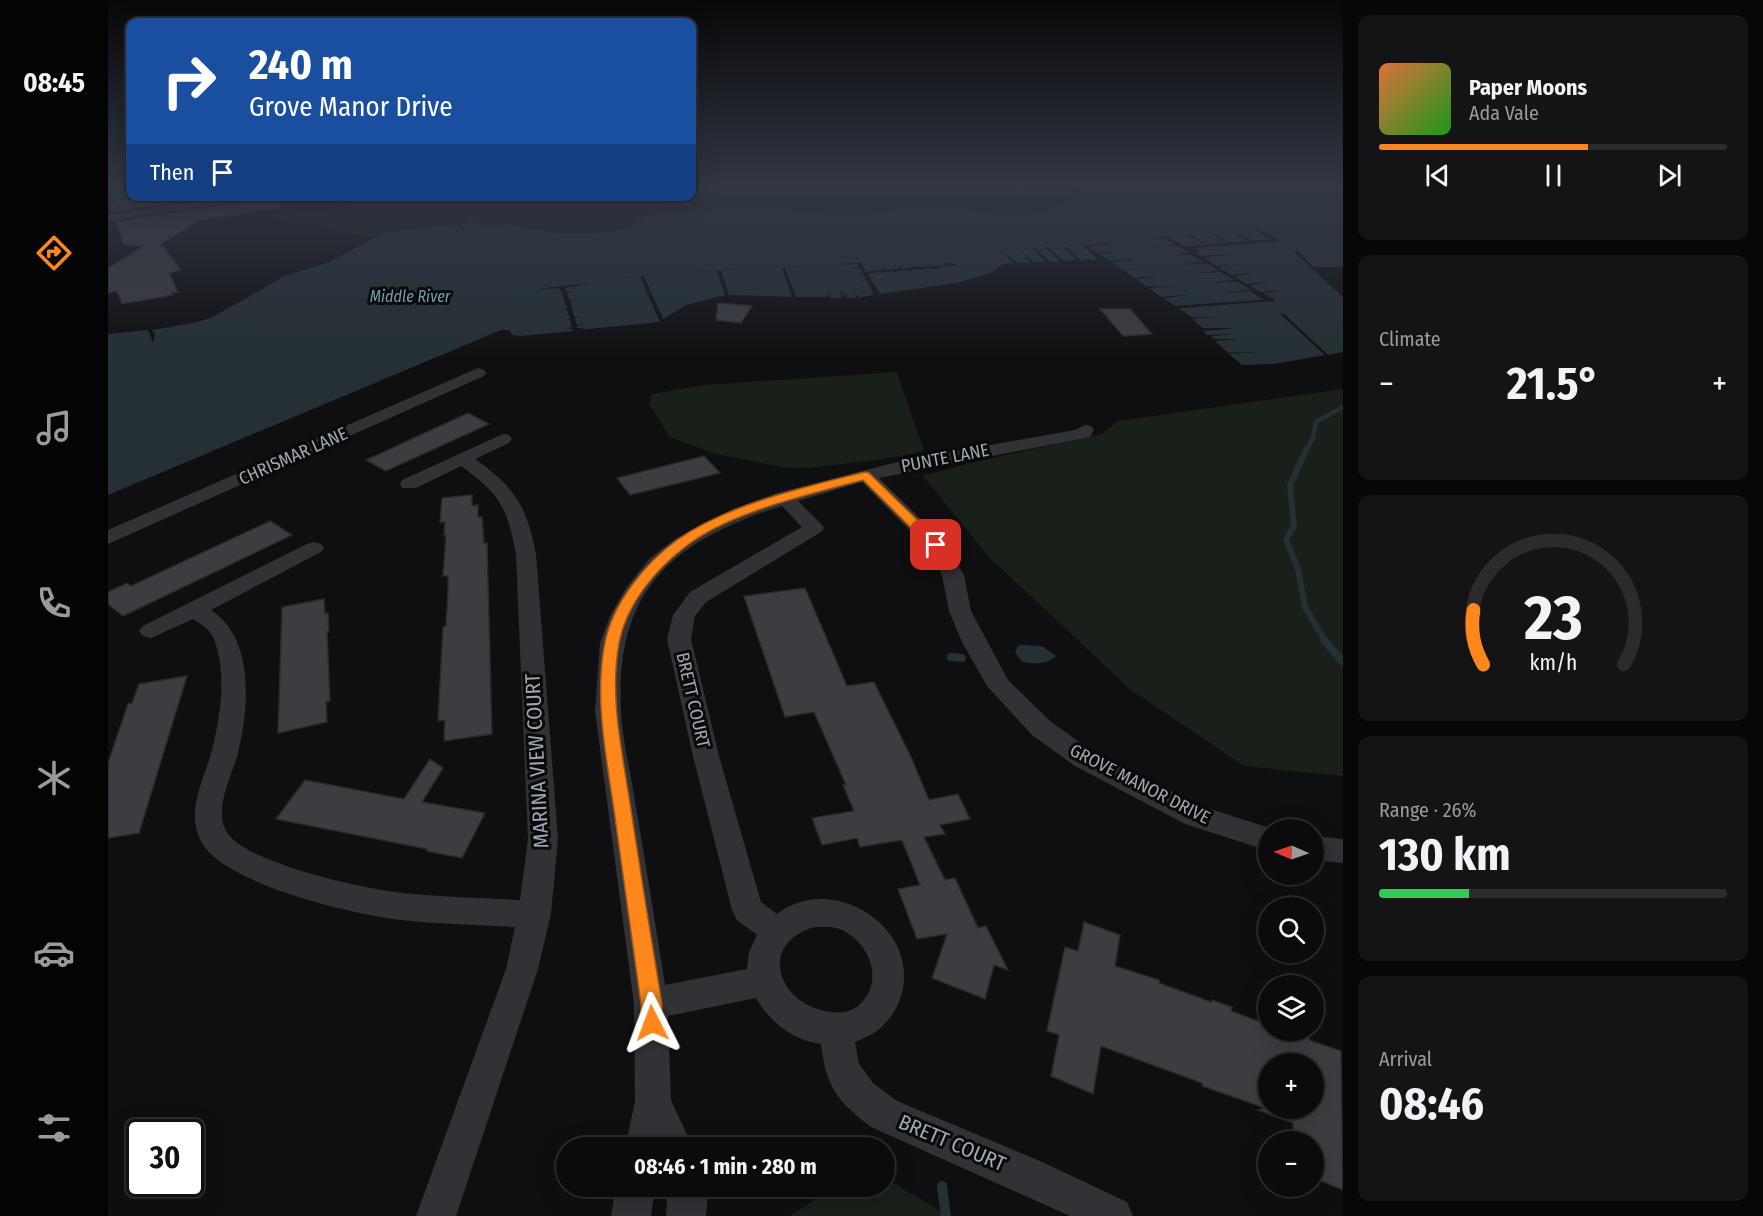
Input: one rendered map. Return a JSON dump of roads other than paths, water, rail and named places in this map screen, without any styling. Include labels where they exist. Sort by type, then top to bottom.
[{"type":"street","name":"CHRISMAR LANE","points":[[108,538],[478,373]]},
{"type":"street","name":"PUNTE LANE","points":[[646,1137],[653,1101],[651,1004],[608,711],[612,643],[621,616],[638,588],[658,563],[682,543],[740,513],[784,497],[865,476],[985,450],[1084,433],[1085,429]]},
{"type":"street","points":[[409,484],[503,439]]},
{"type":"street","name":"MARINA VIEW COURT","points":[[436,1216],[522,969],[535,914],[543,839],[523,536],[514,506],[503,490],[489,476],[463,459]]},
{"type":"street","name":"GROVE MANOR DRIVE","points":[[865,476],[936,545],[953,575],[960,611],[974,642],[999,686],[1041,728],[1084,759],[1195,816],[1258,836]]},
{"type":"street","name":"BRETT COURT","points":[[777,932],[748,910],[706,756],[679,639],[684,615],[698,597],[814,528],[784,497]]},
{"type":"street","points":[[151,631],[314,548]]},
{"type":"street","points":[[194,609],[217,626],[230,660],[232,714],[208,813],[213,837],[234,859],[262,872],[304,884],[399,906],[535,914]]},
{"type":"street","points":[[1324,849],[1343,851]]},
{"type":"street","points":[[815,914],[838,915],[859,924],[876,939],[888,958],[891,980],[885,1001],[870,1018],[849,1028],[824,1030],[800,1023],[780,1008],[765,981],[763,964],[767,947],[777,932],[794,919],[815,914]]},
{"type":"street","points":[[651,1004],[765,981]]},
{"type":"street","name":"BRETT COURT","points":[[836,1029],[842,1071],[860,1096],[884,1114],[1113,1216]]},
{"type":"street","name":"PUNTE LANE","points":[[653,1101],[669,1137]]},
{"type":"street","points":[[632,1216],[635,1197]]},
{"type":"street","points":[[686,1197],[686,1216]]},
{"type":"water","name":"Middle River","points":[[362,245],[1177,245],[1191,254],[1168,256],[1192,254],[1205,262],[1182,265],[1207,263],[1220,271],[1196,273],[1221,272],[1235,280],[1212,283],[1237,281],[1252,290],[1227,293],[1251,291],[1265,300],[1175,306],[1163,298],[1188,295],[1161,297],[1149,288],[1159,286],[1147,287],[1136,279],[1160,276],[1134,278],[1123,270],[1147,268],[1122,270],[1111,262],[1134,259],[1110,261],[1099,254],[1112,253],[1097,253],[1083,246],[1099,260],[1080,261],[1064,247],[1078,261],[1064,261],[1046,248],[1060,262],[1050,262],[1035,248],[1032,248],[1046,262],[1033,262],[1020,249],[1031,263],[1017,263],[1001,250],[1014,263],[1004,264],[990,273],[957,283],[880,294],[867,273],[894,271],[897,273],[896,271],[957,265],[902,269],[899,266],[900,269],[866,272],[861,263],[837,265],[858,264],[874,293],[858,298],[855,291],[856,298],[847,298],[845,292],[843,298],[841,289],[841,298],[830,298],[828,289],[828,297],[796,297],[785,268],[810,266],[764,269],[782,268],[792,297],[729,295],[721,271],[741,269],[694,272],[717,271],[725,295],[686,305],[663,319],[644,276],[621,278],[640,277],[660,322],[578,330],[564,287],[591,284],[536,290],[560,288],[574,331],[521,336],[512,335],[510,330],[501,330],[108,495],[108,334],[148,330],[153,343],[155,335],[152,330],[211,318],[285,276],[329,262]]},
{"type":"water","name":"Middle River","points":[[1180,245],[1205,245],[1184,247]]},
{"type":"water","name":"Middle River","points":[[1226,245],[1343,245],[1343,267],[1313,267],[1298,251],[1294,252],[1343,297],[1343,352],[1328,355],[1283,313],[1280,314],[1325,355],[1275,364],[1242,365],[1229,354],[1257,352],[1228,353],[1215,341],[1240,339],[1214,339],[1211,336],[1234,334],[1207,335],[1203,331],[1232,328],[1202,328],[1192,318],[1221,317],[1191,317],[1178,308],[1275,300],[1262,293],[1281,290],[1260,292],[1248,285],[1269,282],[1246,284],[1233,276],[1256,273],[1231,275],[1217,266],[1243,264],[1216,266],[1202,257],[1228,255],[1201,256],[1193,252],[1193,248]]},
{"type":"water","points":[[1018,646],[1042,646],[1056,656],[1045,662],[1022,662],[1015,652]]},
{"type":"waterway","points":[[1306,449],[1313,438],[1316,422],[1343,407]]},
{"type":"waterway","points":[[1306,449],[1290,485],[1294,526],[1286,539],[1298,569],[1305,607],[1326,642]]},
{"type":"waterway","points":[[1324,640],[1343,662]]},
{"type":"waterway","points":[[951,657],[962,658]]},
{"type":"waterway","points":[[942,1186],[946,1216]]}]
